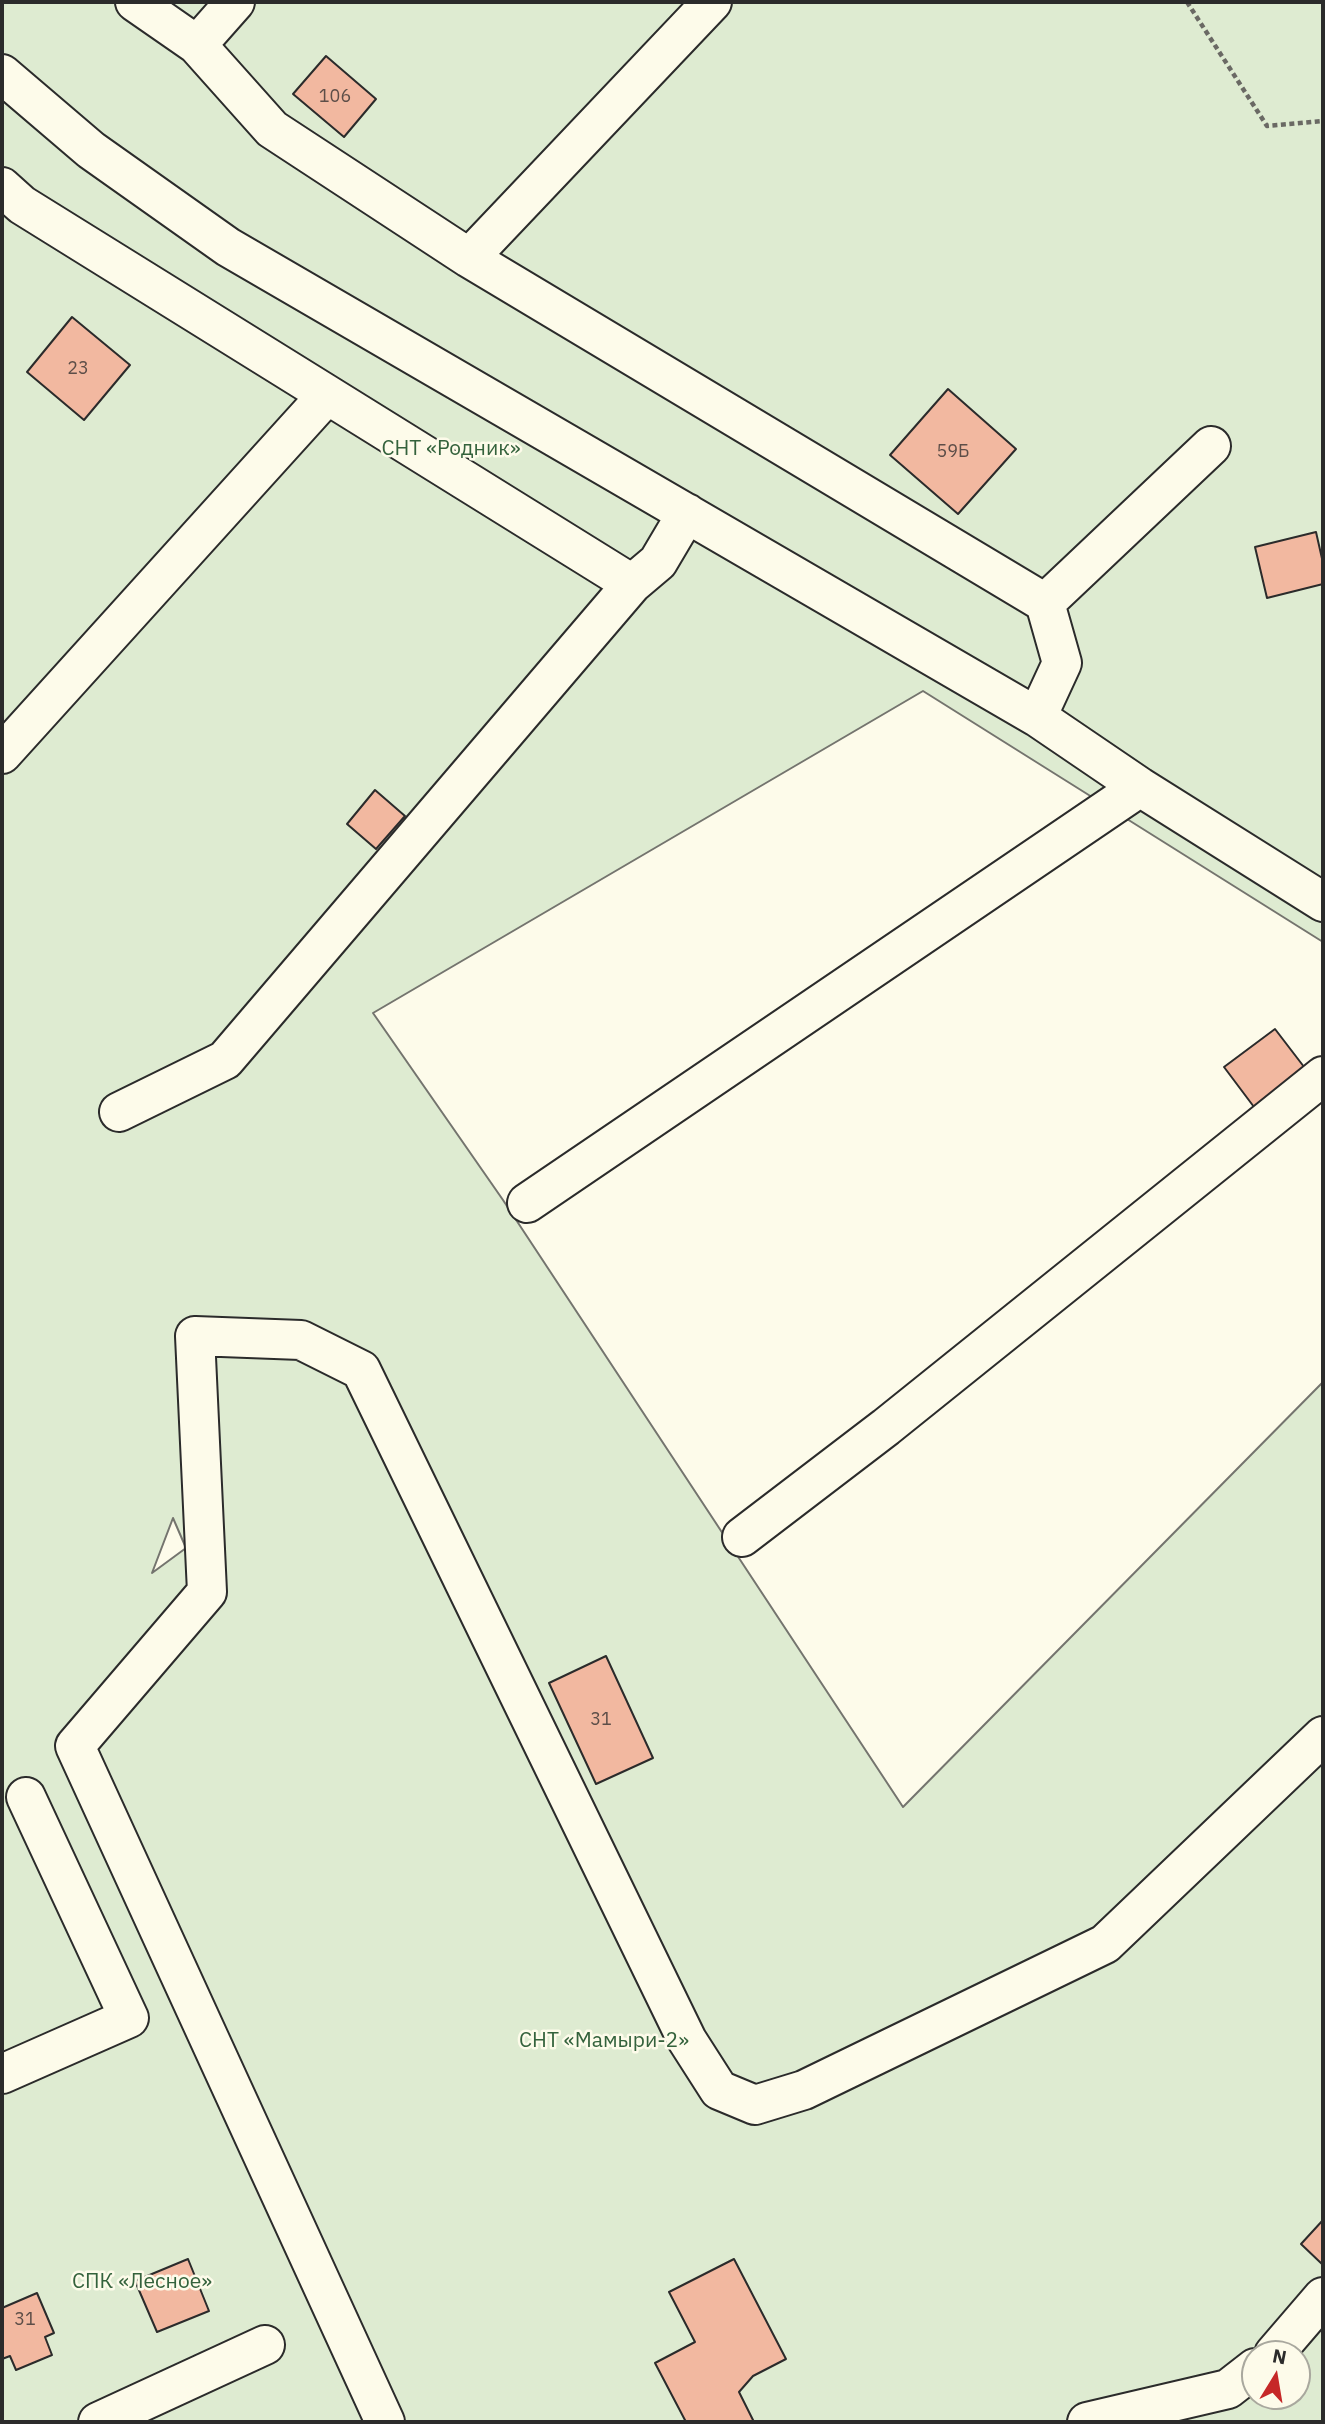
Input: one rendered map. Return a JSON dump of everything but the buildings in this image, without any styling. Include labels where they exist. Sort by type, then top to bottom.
[{"type":"street","points":[[135,2],[197,45],[272,129],[468,258],[1045,603],[1062,663],[1037,717]]},
{"type":"street","points":[[197,45],[235,2]]},
{"type":"street","points":[[468,258],[712,2]]},
{"type":"street","points":[[2,74],[91,150],[228,247],[1037,717],[1140,787],[1323,902]]},
{"type":"street","points":[[8,206],[327,395],[632,584]]},
{"type":"street","points":[[2,754],[327,395]]},
{"type":"street","points":[[1045,603],[1211,446]]},
{"type":"street","points":[[118,1112],[225,1060],[632,584],[658,562],[687,513]]},
{"type":"street","points":[[527,1203],[1140,787]]},
{"type":"street","points":[[742,1537],[886,1427],[1323,1076]]},
{"type":"street","points":[[385,2422],[75,1746],[207,1592],[195,1336],[301,1340],[362,1370],[687,2040],[719,2090],[755,2105],[804,2090],[1105,1944],[1323,1736]]},
{"type":"street","points":[[2,2074],[129,2018],[26,1797]]},
{"type":"street","points":[[1286,2340],[1323,2297]]},
{"type":"street","points":[[98,2422],[265,2346]]},
{"type":"street","points":[[1087,2422],[1228,2389],[1241,2379]]},
{"type":"path","points":[[1187,2],[1267,125],[1323,121]]},
{"type":"green space","points":[[2,2],[1323,2],[1323,942],[923,691],[373,1013],[503,1200],[903,1807],[1323,1382],[1323,2422],[2,2422]],"holes":[[[173,1518],[186,1548],[152,1573]]]},
{"type":"park label","name":"СНТ «Родник»","points":[[451,449]]},
{"type":"park label","name":"СНТ «Мамыри-2»","points":[[604,2041]]},
{"type":"park label","name":"СПК «Лесное»","points":[[142,2282]]}]
